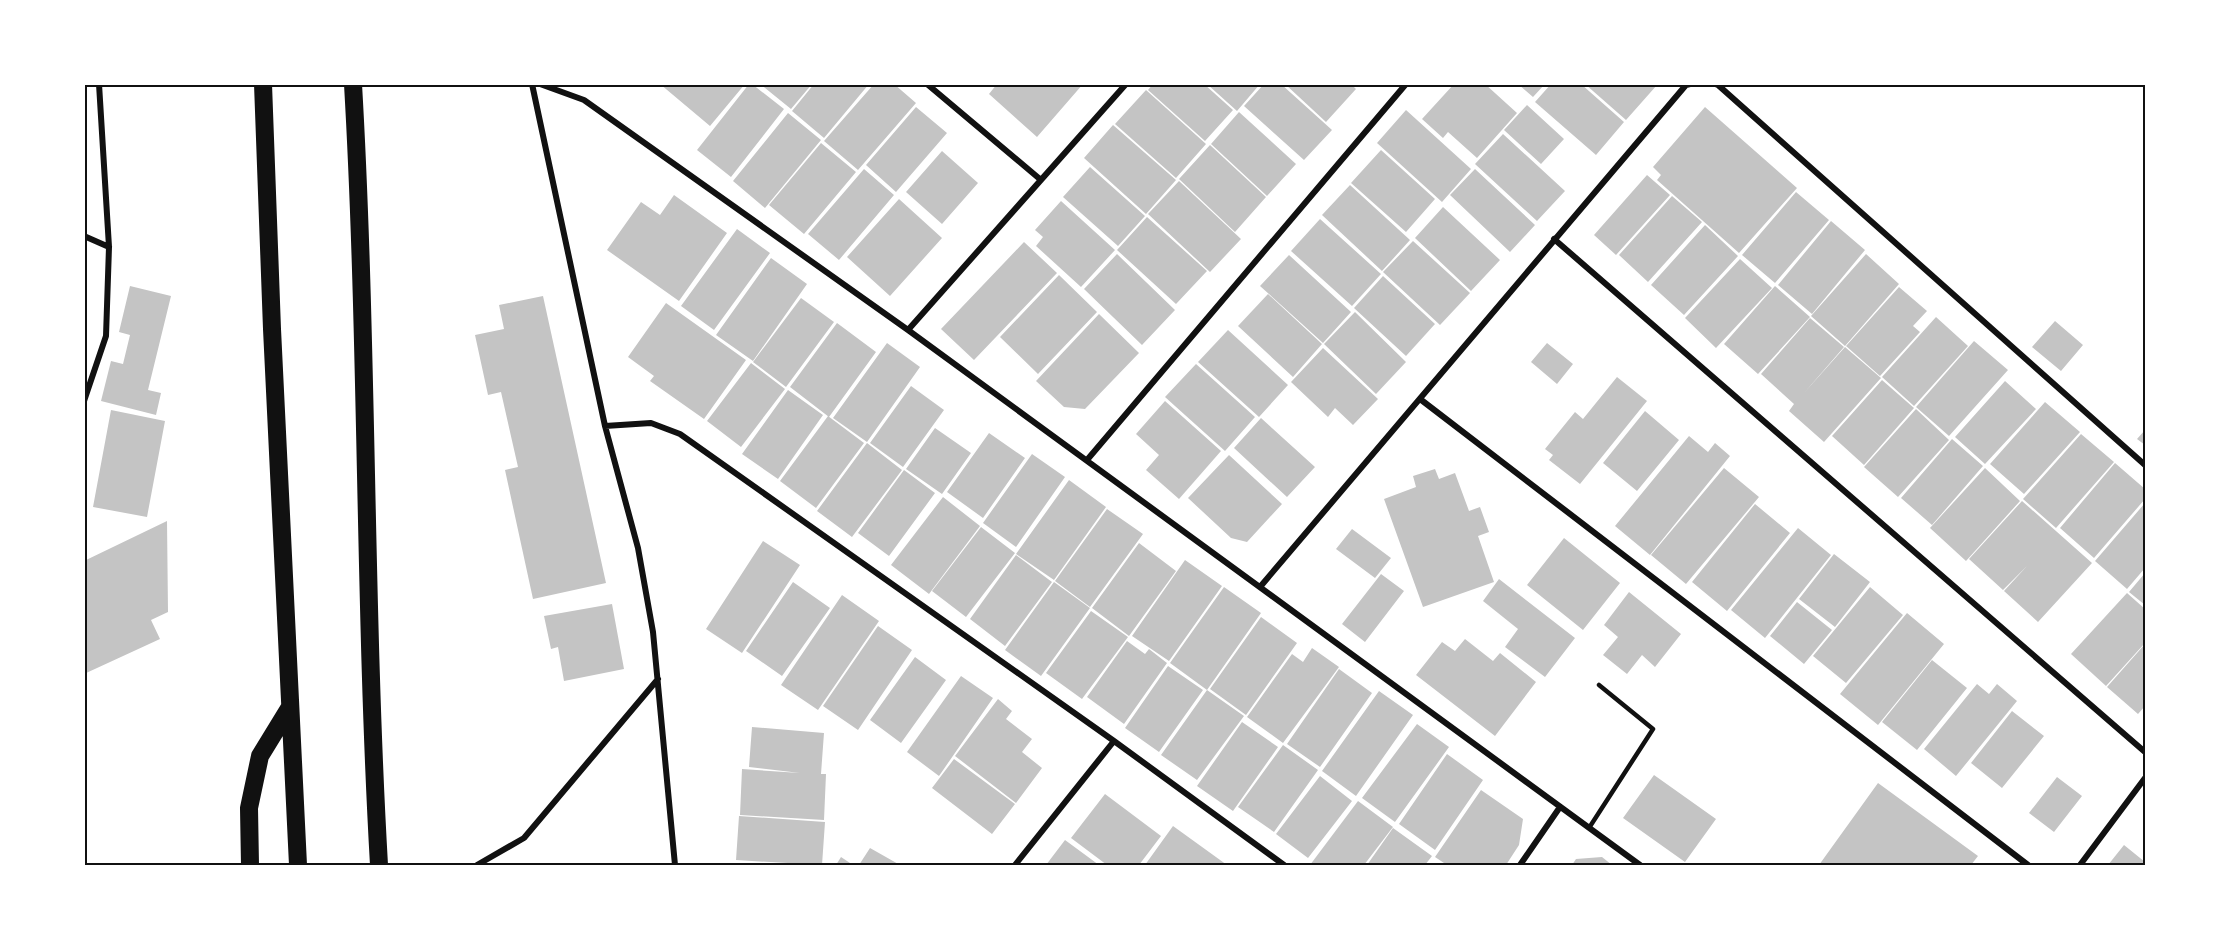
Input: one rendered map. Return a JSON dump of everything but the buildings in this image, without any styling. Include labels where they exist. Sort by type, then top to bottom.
[{"type":"highway","points":[[263,84],[298,865]]},
{"type":"highway","points":[[353,84],[359,196],[371,731],[379,865]]},
{"type":"highway","points":[[250,865],[249,807],[260,756],[290,706]]},
{"type":"street","points":[[84,401],[106,336],[109,247],[99,84]]},
{"type":"street","points":[[531,84],[605,426],[638,548],[653,632],[675,865]]},
{"type":"street","points":[[540,84],[584,100],[908,330],[1640,865]]},
{"type":"street","points":[[927,84],[1041,180]]},
{"type":"street","points":[[908,330],[1126,84]]},
{"type":"street","points":[[1087,460],[1406,84]]},
{"type":"street","points":[[1260,587],[1554,238],[1686,85],[1690,84]]},
{"type":"street","points":[[1715,84],[2145,465]]},
{"type":"street","points":[[84,236],[109,247]]},
{"type":"street","points":[[1554,238],[2145,752]]},
{"type":"street","points":[[1420,399],[2028,865]]},
{"type":"street","points":[[605,426],[651,423],[680,434],[1114,741],[1283,865]]},
{"type":"street","points":[[477,865],[524,838],[658,679]]},
{"type":"street","points":[[1015,865],[1114,741]]},
{"type":"street","points":[[2080,865],[2145,778]]},
{"type":"street","points":[[1520,865],[1560,807]]},
{"type":"lane","points":[[1589,828],[1653,729],[1599,685]]}]
